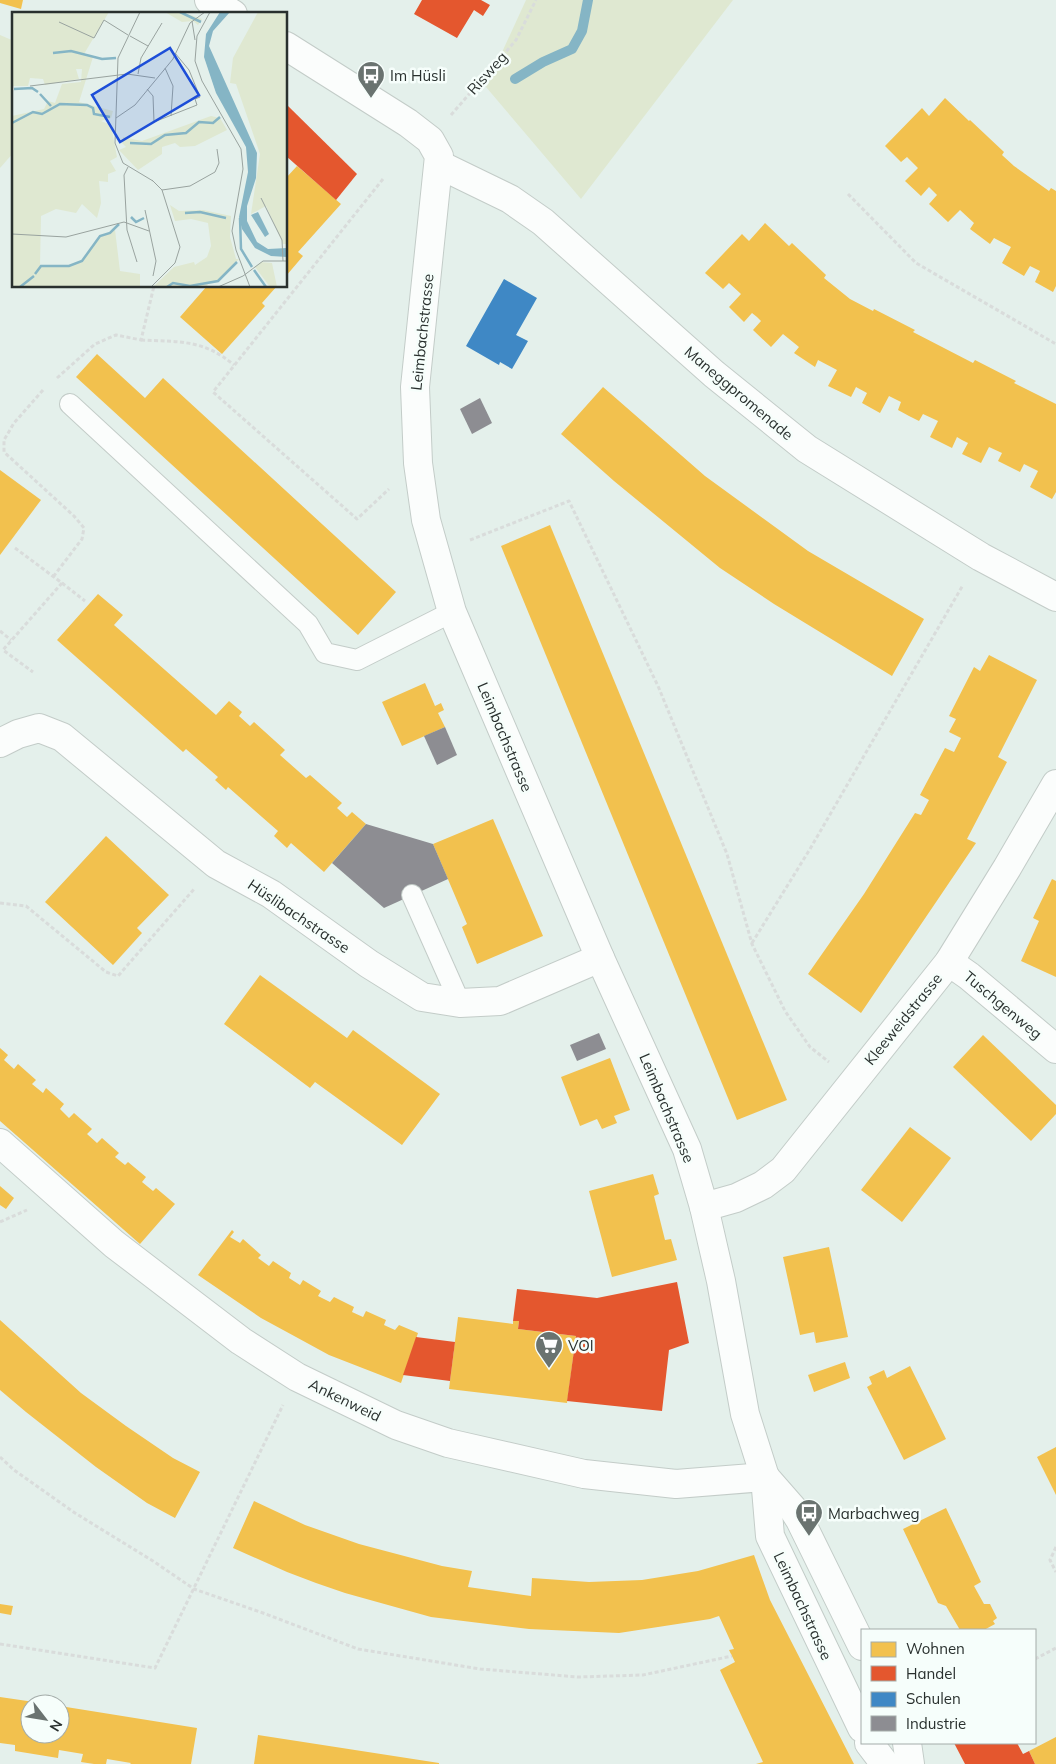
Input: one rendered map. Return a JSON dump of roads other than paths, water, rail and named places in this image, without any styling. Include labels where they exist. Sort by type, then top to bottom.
[{"type":"street","points":[[209,0],[230,12]]},
{"type":"street","points":[[288,47],[408,123],[435,153]]},
{"type":"street","name":"Maneggpromenade","points":[[435,153],[510,199],[543,222],[714,374],[807,449],[981,557],[1056,597]]},
{"type":"street","name":"Leimbachstrasse","points":[[435,153],[415,387],[418,463],[426,520],[452,612],[600,958],[687,1150],[704,1207],[745,1414],[764,1477],[770,1536],[861,1726]]},
{"type":"street","name":"Hüslibachstrasse","points":[[0,744],[18,734],[39,728],[62,737],[216,864],[271,894],[370,964],[422,997],[460,1003],[500,1001],[600,958]]},
{"type":"street","name":"Kleeweidstrasse","points":[[704,1207],[736,1198],[764,1185],[783,1170],[949,962],[1056,784]]},
{"type":"street","name":"Tuschgenweg","points":[[949,962],[969,976],[1056,1049]]},
{"type":"street","name":"Ankenweid","points":[[0,1143],[114,1244],[241,1341],[297,1377],[396,1425],[448,1443],[584,1474],[676,1484],[764,1477]]},
{"type":"street","name":"Leimbachstrasse","points":[[764,1477],[793,1509],[800,1520],[861,1644]]},
{"type":"street","points":[[871,1744],[885,1764]]},
{"type":"street","points":[[907,1744],[910,1764]]},
{"type":"lane","points":[[70,404],[308,624],[325,653],[357,660],[452,612]]},
{"type":"lane","points":[[412,895],[460,1003]]},
{"type":"waterway","points":[[515,79],[543,62],[572,49],[582,31],[588,0]]},
{"type":"place","name":"Im Hüsli","points":[[371,99]]},
{"type":"place","name":"VOI","points":[[549,1369]]},
{"type":"place","name":"Marbachweg","points":[[809,1537]]}]
